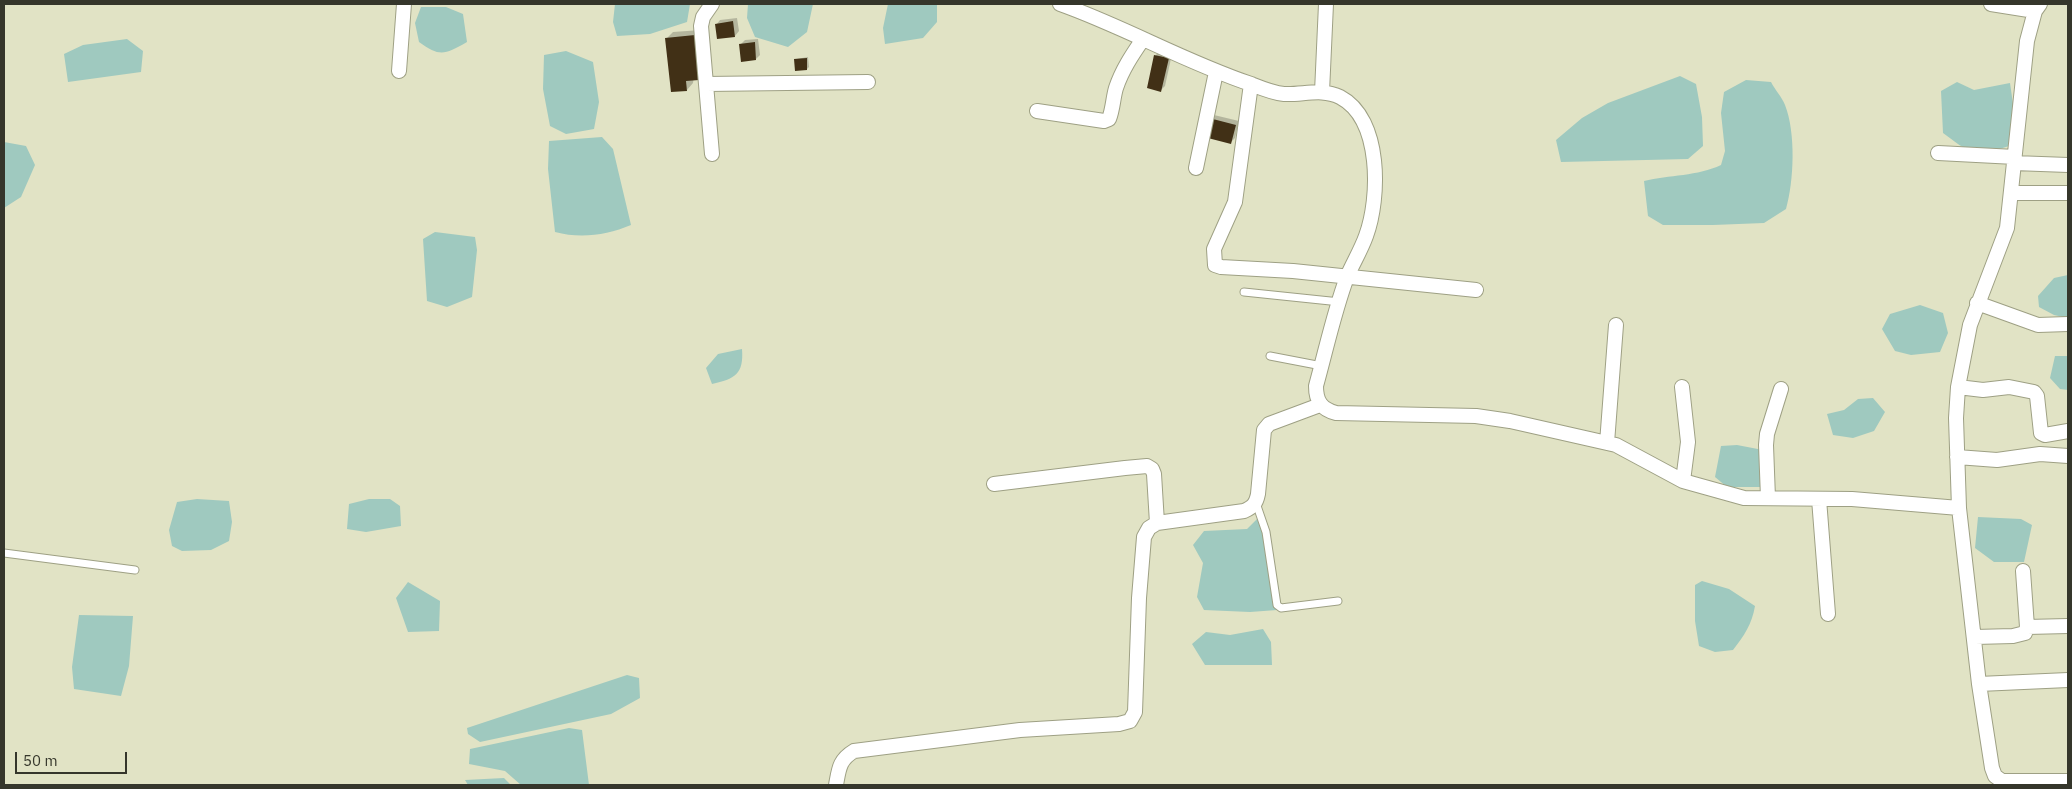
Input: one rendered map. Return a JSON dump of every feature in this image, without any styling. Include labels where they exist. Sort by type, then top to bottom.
[{"type":"street","points":[[399,71],[404,4]]},
{"type":"street","points":[[712,4],[703,17],[701,26],[712,154]]},
{"type":"street","points":[[1060,4],[1079,7],[1216,72],[1251,84],[1283,94],[1322,92],[1341,98],[1359,115],[1374,155],[1375,198],[1370,225],[1347,277],[1316,386],[1316,396],[1320,405],[1327,411],[1336,413],[1492,418],[1616,446],[1684,481],[1744,498],[1852,499],[1959,508]]},
{"type":"street","points":[[1322,92],[1326,4]]},
{"type":"street","points":[[1991,4],[2038,7],[2027,41],[2008,228],[1977,303],[1970,325],[1958,387],[1956,418],[1959,508],[1978,684],[1995,781],[2024,783],[2068,781]]},
{"type":"street","points":[[1037,111],[1104,121],[1109,119],[1115,90],[1124,68],[1143,39]]},
{"type":"street","points":[[1196,168],[1216,72]]},
{"type":"street","points":[[706,84],[868,82]]},
{"type":"street","points":[[1251,84],[1235,202],[1214,249],[1215,265],[1476,290]]},
{"type":"street","points":[[1938,153],[2068,164]]},
{"type":"street","points":[[2011,193],[2068,193]]},
{"type":"street","points":[[1977,303],[2038,324],[2068,324]]},
{"type":"street","points":[[1606,443],[1616,325]]},
{"type":"street","points":[[1682,387],[1688,442],[1684,481]]},
{"type":"street","points":[[1958,387],[1983,390],[2009,387],[2034,392],[2037,396],[2040,432],[2045,435],[2068,431]]},
{"type":"street","points":[[1768,498],[1767,434],[1781,389]]},
{"type":"street","points":[[836,785],[838,770],[844,758],[854,751],[1020,730],[1119,724],[1130,721],[1134,712],[1139,598],[1144,537],[1149,528],[1157,523],[1244,511],[1256,503],[1264,430],[1270,424],[1320,405]]},
{"type":"street","points":[[1957,457],[1997,460],[2040,454],[2068,456]]},
{"type":"street","points":[[994,484],[1147,466],[1152,469],[1154,474],[1157,523]]},
{"type":"street","points":[[1819,499],[1828,614]]},
{"type":"street","points":[[1974,637],[2019,636],[2025,633],[2027,627],[2023,571]]},
{"type":"street","points":[[2027,627],[2068,626]]},
{"type":"street","points":[[1978,684],[2068,680]]},
{"type":"lane","points":[[1244,292],[1340,302]]},
{"type":"lane","points":[[1270,356],[1322,366]]},
{"type":"lane","points":[[1256,503],[1266,532],[1277,605],[1281,608],[1338,601]]},
{"type":"lane","points":[[4,553],[135,570]]},
{"type":"water","points":[[615,4],[690,4],[687,22],[650,34],[617,36],[613,22]]},
{"type":"water","points":[[748,4],[813,4],[807,32],[788,47],[755,37],[747,18]]},
{"type":"water","points":[[888,4],[937,4],[937,22],[923,38],[885,44],[883,28]]},
{"type":"water","points":[[421,7],[446,7],[463,14],[467,42],[447,52],[437,52],[419,42],[415,23]]},
{"type":"water","points":[[127,39],[143,51],[141,72],[68,82],[64,54],[83,45]]},
{"type":"water","points":[[566,51],[593,62],[599,102],[594,129],[566,134],[550,126],[543,89],[544,55]]},
{"type":"water","points":[[1680,76],[1696,84],[1702,117],[1703,146],[1688,159],[1561,162],[1556,140],[1582,118],[1608,103]]},
{"type":"water","points":[[1746,80],[1771,82],[1784,102],[1789,116],[1793,157],[1791,185],[1786,209],[1764,223],[1663,225],[1648,216],[1644,181],[1693,173],[1721,165],[1725,151],[1721,113],[1724,92]]},
{"type":"water","points":[[1957,82],[1974,90],[2010,83],[2014,111],[2009,146],[1988,152],[1973,152],[1943,133],[1941,91]]},
{"type":"water","points":[[602,137],[613,149],[631,225],[594,235],[574,235],[555,232],[548,169],[549,141]]},
{"type":"water","points":[[4,142],[26,146],[35,165],[21,197],[4,208]]},
{"type":"water","points":[[435,232],[475,237],[477,250],[472,297],[447,307],[427,301],[423,239]]},
{"type":"water","points":[[2068,275],[2068,318],[2054,315],[2039,307],[2038,296],[2054,278]]},
{"type":"water","points":[[1920,305],[1943,313],[1948,333],[1940,352],[1911,355],[1895,351],[1882,329],[1890,314]]},
{"type":"water","points":[[742,349],[741,364],[736,374],[727,380],[712,384],[706,368],[718,354]]},
{"type":"water","points":[[2055,356],[2068,356],[2068,390],[2060,389],[2050,378]]},
{"type":"water","points":[[1873,398],[1885,412],[1874,431],[1853,438],[1833,435],[1827,414],[1844,410],[1858,399]]},
{"type":"water","points":[[1737,445],[1763,450],[1766,487],[1727,487],[1715,477],[1721,446]]},
{"type":"water","points":[[197,499],[229,501],[232,522],[229,541],[211,550],[182,551],[172,546],[169,530],[177,502]]},
{"type":"water","points":[[369,499],[390,499],[400,506],[401,526],[366,532],[347,529],[349,504]]},
{"type":"water","points":[[1978,517],[2021,519],[2032,525],[2024,562],[1994,562],[1975,548]]},
{"type":"water","points":[[1257,519],[1269,543],[1279,590],[1277,610],[1250,612],[1204,610],[1197,597],[1203,563],[1193,545],[1204,531],[1247,529]]},
{"type":"water","points":[[1702,581],[1729,589],[1755,606],[1747,630],[1733,650],[1715,652],[1699,646],[1695,621],[1695,585]]},
{"type":"water","points":[[408,582],[440,601],[439,631],[408,632],[396,598]]},
{"type":"water","points":[[79,615],[133,616],[129,666],[121,696],[74,689],[72,667]]},
{"type":"water","points":[[1263,629],[1271,642],[1272,665],[1205,665],[1192,644],[1206,632],[1230,635]]},
{"type":"water","points":[[627,675],[639,678],[640,698],[611,714],[480,742],[468,734],[467,728]]},
{"type":"water","points":[[569,728],[582,730],[589,785],[521,785],[505,771],[469,764],[470,749]]},
{"type":"water","points":[[504,778],[511,785],[468,785],[465,780]]},
{"type":"building","points":[[733,21],[735,37],[717,39],[715,24]]},
{"type":"building","points":[[695,35],[699,80],[686,81],[687,91],[671,92],[665,38]]},
{"type":"building","points":[[755,42],[756,60],[741,62],[739,44]]},
{"type":"building","points":[[1154,55],[1169,58],[1161,92],[1147,88]]},
{"type":"building","points":[[807,58],[807,70],[795,71],[794,59]]},
{"type":"building","points":[[1209,118],[1236,125],[1231,144],[1204,137]]}]
